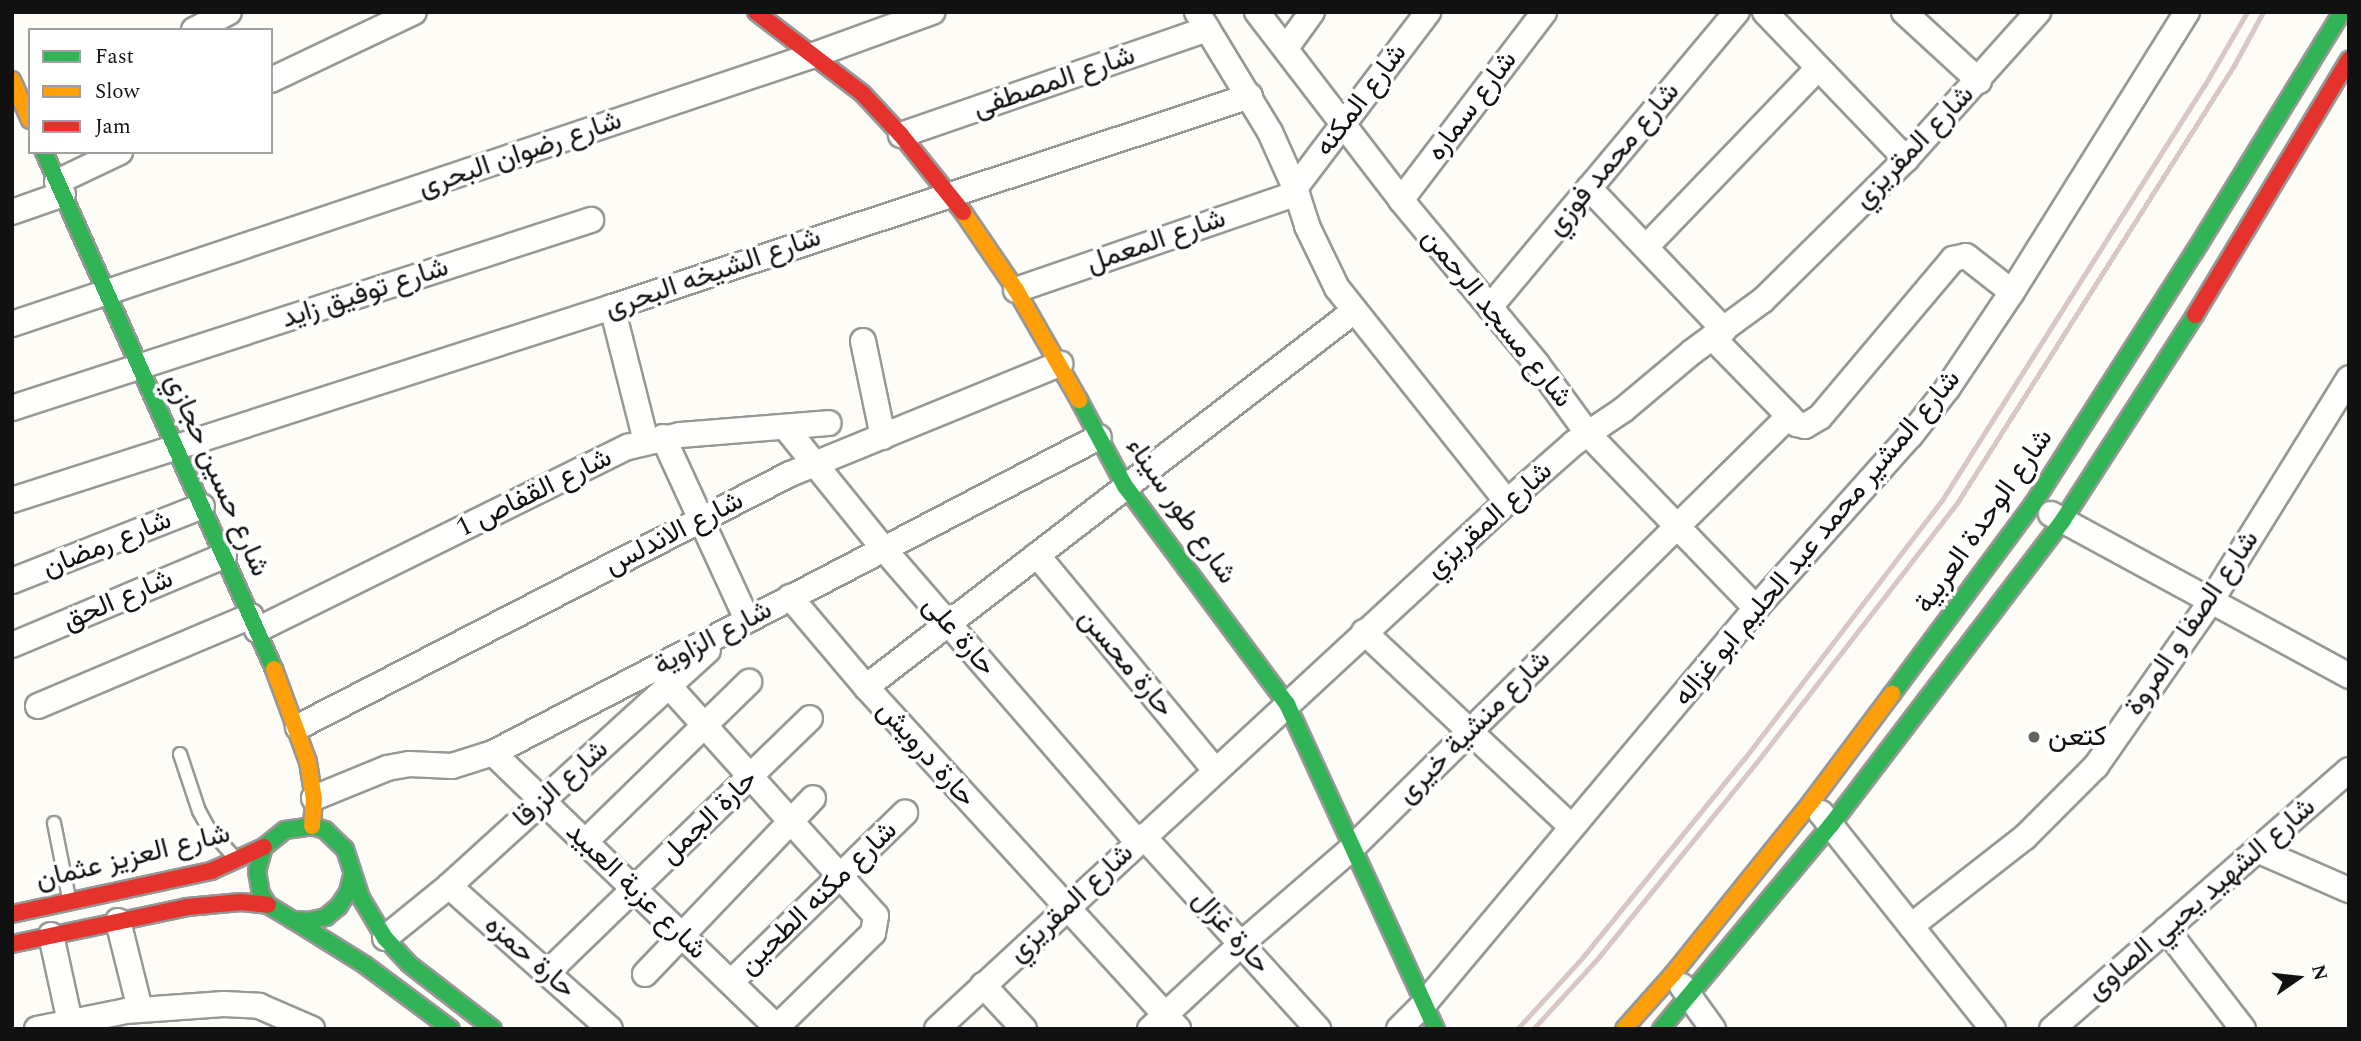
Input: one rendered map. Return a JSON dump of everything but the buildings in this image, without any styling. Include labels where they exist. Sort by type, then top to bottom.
[{"type":"street","points":[[198,28],[229,12]]},
{"type":"street","points":[[273,79],[414,12]]},
{"type":"street","name":"شارع طور سيناء","points":[[756,12],[862,93],[950,194],[1016,290],[1060,364],[1125,486],[1287,704],[1351,849],[1436,1029]]},
{"type":"street","name":"شارع رضوان البحرى","points":[[12,324],[814,55],[932,12]]},
{"type":"street","name":"شارع مسجد الرحمن","points":[[1257,12],[1401,200],[1554,385],[1588,433],[1756,608]]},
{"type":"street","points":[[1286,48],[1312,12]]},
{"type":"street","name":"شارع المكنه","points":[[1296,190],[1428,12]]},
{"type":"street","name":"شارع سماره","points":[[1401,200],[1544,12]]},
{"type":"street","name":"شارع محمد فوزي","points":[[1490,307],[1737,12]]},
{"type":"street","points":[[1765,12],[1906,159]]},
{"type":"street","points":[[1904,12],[1979,81]]},
{"type":"street","name":"شارع المشير محمد عبد الحليم ابو غزاله","points":[[1399,1029],[1424,1004],[1756,608],[1910,436],[1947,388],[2012,292],[2187,12]]},
{"type":"street","name":"شارع الوحدة العربية","points":[[1624,1029],[1673,974],[1812,802],[2033,504],[2195,251],[2342,12]]},
{"type":"street","name":"شارع المقريزي","points":[[937,1029],[1140,838],[1507,502],[1588,433],[1623,410],[1763,300],[1906,159],[1979,81],[2037,13]]},
{"type":"street","points":[[1202,21],[1270,132],[1296,190],[1321,258],[1353,312],[1507,502]]},
{"type":"street","name":"شارع المصطفى","points":[[901,135],[1202,21]]},
{"type":"street","name":"شارع الوحدة العربية","points":[[1661,1029],[1690,998],[1831,825],[2063,520],[2224,270],[2349,60]]},
{"type":"street","points":[[1646,247],[1818,68]]},
{"type":"street","points":[[12,80],[28,114]]},
{"type":"street","name":"شارع الشيخه البحرى","points":[[12,500],[612,307],[1250,96]]},
{"type":"street","name":"شارع حسين حجازي","points":[[45,154],[298,727],[314,798],[312,826]]},
{"type":"street","points":[[12,212],[60,188],[117,154]]},
{"type":"street","points":[[1589,188],[1646,247],[1797,424],[1814,423],[1959,256],[1966,256],[2012,292]]},
{"type":"street","name":"شارع المعمل","points":[[1016,290],[1296,190]]},
{"type":"street","name":"شارع توفيق زايد","points":[[12,408],[591,220]]},
{"type":"street","points":[[2195,251],[2224,270]]},
{"type":"street","points":[[612,307],[654,439],[701,519],[740,623]]},
{"type":"street","points":[[866,687],[1353,312]]},
{"type":"street","points":[[863,341],[883,437]]},
{"type":"street","name":"شارع الاندلس","points":[[298,727],[701,519],[813,465],[1060,364]]},
{"type":"street","name":"شارع الصفا و المروة","points":[[1911,926],[2025,837],[2074,791],[2096,766],[2211,601],[2341,397],[2349,378]]},
{"type":"street","name":"شارع منشية خيرى","points":[[1164,1024],[1241,944],[1351,849],[1789,416]]},
{"type":"street","name":"شارع القفاص 1","points":[[38,706],[254,623],[598,461],[654,439],[829,423]]},
{"type":"street","name":"حارة على","points":[[785,428],[883,548],[1140,838]]},
{"type":"street","name":"شارع الزاوية","points":[[314,798],[387,768],[409,764],[452,766],[493,752],[1099,437]]},
{"type":"street","points":[[2033,504],[2349,676]]},
{"type":"street","name":"شارع رمضان","points":[[12,581],[202,506]]},
{"type":"street","name":"حارة محسن","points":[[1037,555],[1215,771]]},
{"type":"street","name":"شارع الحق","points":[[12,645],[224,556]]},
{"type":"street","name":"حارة درويش","points":[[790,597],[866,687],[1065,908],[1164,1024]]},
{"type":"street","name":"شارع الزرقا","points":[[386,938],[449,886],[740,623]]},
{"type":"street","points":[[1364,632],[1572,827]]},
{"type":"street","points":[[586,841],[749,682]]},
{"type":"street","points":[[669,686],[876,916],[873,933],[773,1027]]},
{"type":"street","name":"حارة الجمل","points":[[547,973],[810,718]]},
{"type":"street","name":"شارع عزبة العبيد","points":[[493,752],[731,982],[773,1027]]},
{"type":"street","name":"شارع الشهيد يحيي الصاوى","points":[[2052,1029],[2349,770]]},
{"type":"street","points":[[645,974],[813,799]]},
{"type":"street","points":[[1812,802],[1993,1029]]},
{"type":"street","name":"شارع مكنه الطحين","points":[[731,982],[905,813]]},
{"type":"street","points":[[444,1027],[365,965],[268,905],[261,894],[257,871],[264,848],[285,830],[312,826],[326,830],[345,849],[361,898],[386,938],[409,964],[493,1029]]},
{"type":"street","name":"حارة غزال","points":[[1140,838],[1318,1029]]},
{"type":"street","name":"شارع العزيز عثمان","points":[[12,914],[211,871],[264,848]]},
{"type":"street","points":[[2257,850],[2349,890]]},
{"type":"street","points":[[293,920],[309,922],[326,917],[339,906],[348,892],[352,876]]},
{"type":"street","name":"حارة حمزه","points":[[449,886],[610,1029]]},
{"type":"street","name":"شارع العزيز عثمان","points":[[12,944],[214,903],[268,905]]},
{"type":"street","points":[[118,921],[132,1016]]},
{"type":"street","points":[[2166,929],[2243,1029]]},
{"type":"street","points":[[51,935],[70,1022]]},
{"type":"street","points":[[1673,974],[1713,1029]]},
{"type":"street","points":[[983,985],[1024,1029]]},
{"type":"street","points":[[37,1029],[70,1022],[132,1016],[182,1005],[259,1006],[312,1029]]},
{"type":"lane","points":[[180,754],[199,811],[209,829],[238,861]]},
{"type":"lane","points":[[54,823],[70,901]]},
{"type":"railway","points":[[1517,1029],[1582,958],[1744,759],[1942,500],[2204,86],[2247,12]]},
{"type":"railway","points":[[1533,1029],[1598,958],[1756,763],[1957,503],[2233,67],[2263,12]]},
{"type":"traffic: fast","points":[[1892,694],[2033,504],[2195,251],[2342,12]]},
{"type":"traffic: fast","points":[[45,154],[274,669]]},
{"type":"traffic: fast","points":[[1661,1029],[1831,825],[2063,520],[2195,315]]},
{"type":"traffic: fast","points":[[1079,400],[1125,486],[1287,704],[1436,1029]]},
{"type":"traffic: fast","points":[[352,876],[348,892],[339,906],[326,917],[309,921],[293,920],[268,905],[261,894],[257,871],[264,847],[285,830],[312,826],[325,830],[345,849],[361,898],[385,938],[409,964],[493,1029]]},
{"type":"traffic: fast","points":[[293,920],[365,965],[451,1029]]},
{"type":"traffic: slow","points":[[12,80],[28,116]]},
{"type":"traffic: slow","points":[[963,212],[1016,290],[1079,400]]},
{"type":"traffic: slow","points":[[274,669],[308,762],[314,798],[312,826]]},
{"type":"traffic: slow","points":[[1624,1029],[1673,974],[1812,801],[1892,694]]},
{"type":"traffic: jam","points":[[756,12],[862,93],[901,135],[963,212]]},
{"type":"traffic: jam","points":[[2195,315],[2349,60]]},
{"type":"traffic: jam","points":[[12,914],[211,871],[264,847]]},
{"type":"traffic: jam","points":[[12,944],[187,907],[241,902],[268,905]]},
{"type":"place","name":"كتعن","points":[[2034,737]]}]
